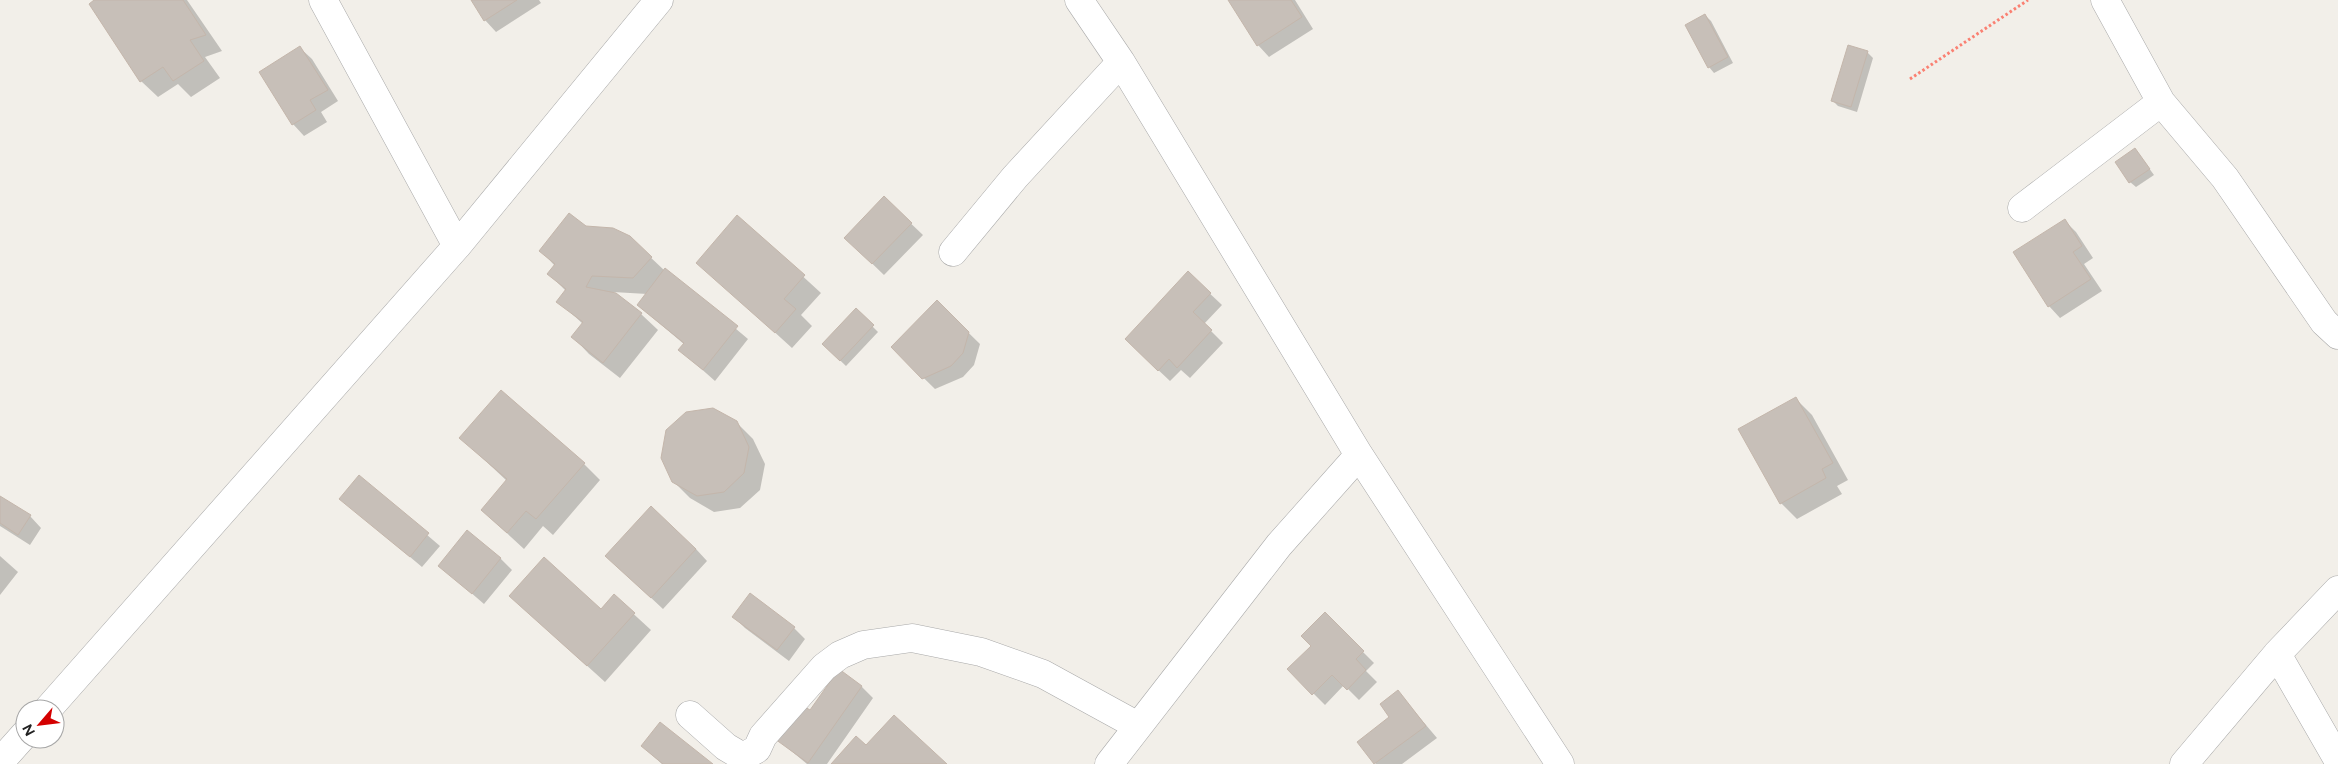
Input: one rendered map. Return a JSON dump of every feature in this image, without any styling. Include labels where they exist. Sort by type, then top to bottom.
[{"type":"street","points":[[323,0],[457,246]]},
{"type":"street","points":[[57,699],[457,246],[659,0]]},
{"type":"street","points":[[1078,0],[1121,62],[1359,455],[1560,764]]},
{"type":"street","points":[[2105,0],[2161,102],[2224,178],[2324,322],[2338,336]]},
{"type":"street","points":[[953,252],[1015,178],[1121,62]]},
{"type":"street","points":[[2022,208],[2161,102]]},
{"type":"street","points":[[1109,764],[1279,545],[1359,455]]},
{"type":"street","points":[[2184,764],[2277,654],[2338,590]]},
{"type":"street","points":[[690,715],[726,747],[742,757],[757,750],[763,736],[824,667],[840,655],[862,645],[912,638],[981,652],[1043,674],[1138,726]]},
{"type":"street","points":[[2277,654],[2338,760]]},
{"type":"street","points":[[0,762],[15,745]]},
{"type":"path","points":[[1910,79],[2028,0]]},
{"type":"building","points":[[94,0],[183,0],[206,35],[190,40],[204,61],[173,81],[163,67],[140,82],[89,4]]},
{"type":"building","points":[[471,0],[517,0],[484,21]]},
{"type":"building","points":[[1228,0],[1291,0],[1302,17],[1257,46]]},
{"type":"building","points":[[1705,14],[1728,57],[1708,68],[1685,25]]},
{"type":"building","points":[[1848,45],[1868,51],[1851,107],[1831,101]]},
{"type":"building","points":[[300,46],[328,90],[310,100],[316,110],[292,125],[259,72]]},
{"type":"building","points":[[2135,148],[2150,169],[2129,183],[2115,162]]},
{"type":"building","points":[[884,196],[912,223],[872,264],[844,238]]},
{"type":"building","points":[[569,213],[586,226],[613,228],[630,236],[652,257],[633,278],[592,276],[586,287],[616,293],[642,313],[603,363],[571,337],[583,322],[556,302],[566,289],[547,274],[555,264],[539,251]]},
{"type":"building","points":[[737,215],[805,275],[784,299],[796,309],[775,333],[696,263]]},
{"type":"building","points":[[2065,219],[2082,246],[2073,252],[2091,279],[2048,307],[2013,252]]},
{"type":"building","points":[[665,268],[738,326],[703,370],[678,350],[684,343],[637,305]]},
{"type":"building","points":[[1188,271],[1211,293],[1193,312],[1212,330],[1177,368],[1169,359],[1158,371],[1125,339]]},
{"type":"building","points":[[937,300],[969,332],[963,353],[951,366],[922,379],[891,347]]},
{"type":"building","points":[[856,308],[874,325],[840,361],[822,344]]},
{"type":"building","points":[[501,390],[585,463],[536,519],[526,511],[507,533],[481,510],[507,479],[459,438]]},
{"type":"building","points":[[1796,397],[1833,463],[1822,469],[1826,478],[1780,504],[1738,429]]},
{"type":"building","points":[[713,408],[737,421],[749,447],[744,473],[724,492],[697,496],[672,482],[661,458],[666,430],[686,412]]},
{"type":"building","points":[[359,475],[429,533],[410,557],[339,499]]},
{"type":"building","points":[[0,496],[31,515],[18,535],[0,523]]},
{"type":"building","points":[[651,506],[696,549],[651,598],[605,556]]},
{"type":"building","points":[[467,530],[501,558],[472,594],[438,566]]},
{"type":"building","points":[[544,557],[601,609],[614,594],[635,613],[587,666],[509,596]]},
{"type":"building","points":[[750,593],[795,627],[777,650],[732,617]]},
{"type":"building","points":[[1325,612],[1364,651],[1356,659],[1366,670],[1347,690],[1332,675],[1312,695],[1287,669],[1311,646],[1301,636]]},
{"type":"building","points":[[839,669],[862,686],[808,763],[775,739],[800,704],[810,710]]},
{"type":"building","points":[[1398,690],[1426,726],[1374,764],[1357,742],[1389,717],[1380,704]]},
{"type":"building","points":[[894,715],[947,764],[831,764],[856,736],[866,745]]},
{"type":"building","points":[[660,722],[713,764],[663,764],[641,746]]}]
